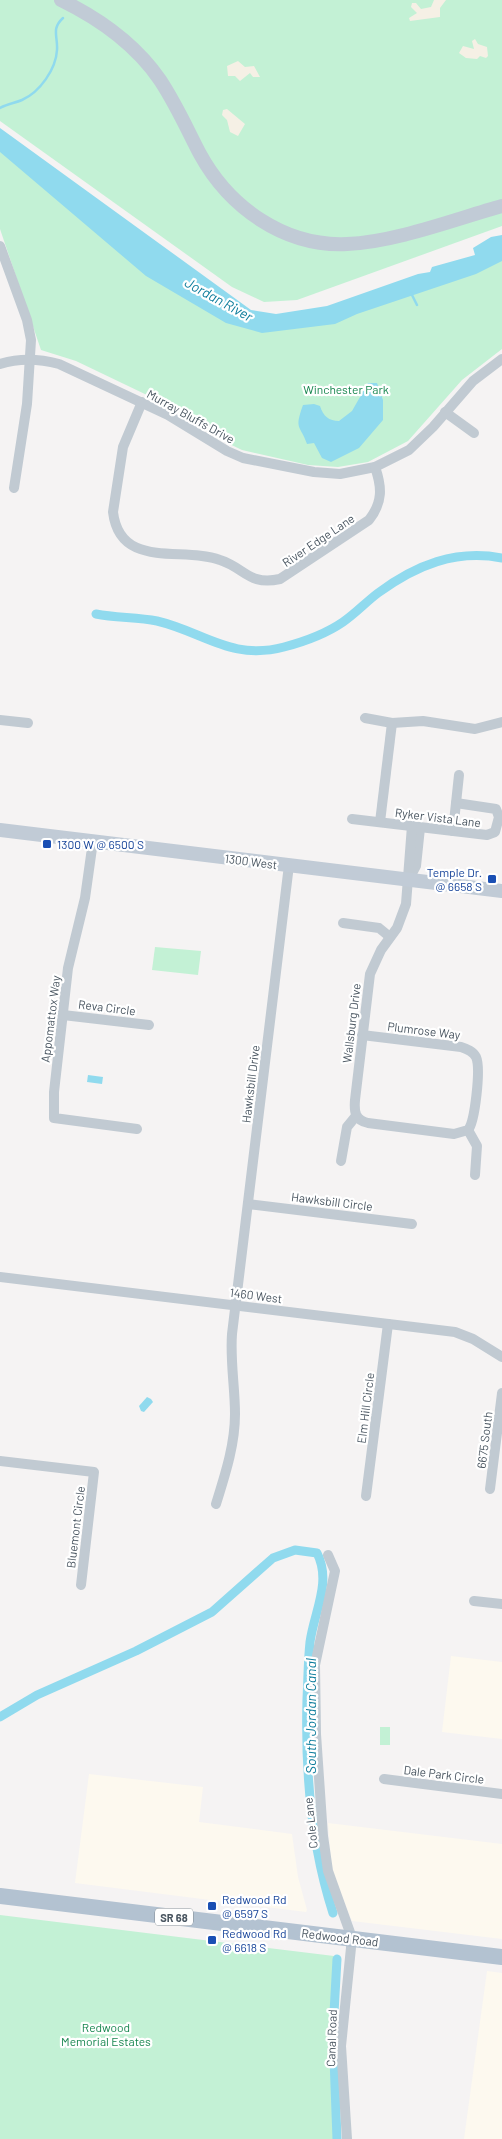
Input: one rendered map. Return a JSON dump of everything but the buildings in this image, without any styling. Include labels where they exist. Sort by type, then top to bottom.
[{"type":"main road","name":"Redwood Road","points":[[0,1896],[502,1957]]},
{"type":"street","points":[[61,0],[88,14],[120,36],[144,60],[180,111],[200,154],[218,183],[259,220],[294,236],[347,244],[386,238],[502,206]]},
{"type":"street","points":[[0,246],[27,320],[31,340],[27,404],[14,488]]},
{"type":"street","name":"Murray Bluffs Drive","points":[[0,364],[14,360],[59,364],[168,415],[212,444],[243,458],[328,474],[352,473],[375,467],[409,450],[473,381],[502,359]]},
{"type":"street","name":"River Edge Lane","points":[[142,402],[128,432],[122,454],[113,512],[118,532],[124,540],[141,550],[219,559],[254,580],[268,581],[280,579],[369,520],[377,507],[381,495],[375,467]]},
{"type":"street","points":[[446,412],[474,433]]},
{"type":"street","points":[[365,718],[392,723],[422,721],[475,729],[502,722]]},
{"type":"street","points":[[0,720],[28,723]]},
{"type":"street","points":[[380,822],[392,723]]},
{"type":"street","points":[[453,831],[459,775]]},
{"type":"street","name":"Ryker Vista Lane","points":[[352,819],[487,836],[497,830],[499,813],[496,809],[456,803]]},
{"type":"street","name":"Wallsburg Drive","points":[[341,1161],[347,1127],[356,1116],[354,1100],[370,974],[374,962],[402,918],[409,879],[407,865],[416,827]]},
{"type":"street","name":"1300 West","points":[[0,830],[502,891]]},
{"type":"street","name":"Appomattox Way","points":[[93,841],[85,898],[70,960],[54,1092],[54,1118],[137,1129]]},
{"type":"street","name":"Hawksbill Drive","points":[[216,1504],[230,1457],[235,1416],[231,1355],[289,865]]},
{"type":"street","points":[[342,923],[379,928],[390,937]]},
{"type":"street","name":"Reva Circle","points":[[63,1015],[149,1025]]},
{"type":"street","name":"Plumrose Way","points":[[362,1035],[460,1047],[472,1052],[478,1061],[474,1120],[468,1130]]},
{"type":"street","points":[[356,1116],[368,1123],[445,1133],[459,1134],[468,1130],[477,1146],[475,1175]]},
{"type":"street","name":"Hawksbill Circle","points":[[248,1204],[412,1224]]},
{"type":"street","name":"1460 West","points":[[0,1277],[463,1334],[502,1357]]},
{"type":"street","name":"Elm Hill Circle","points":[[366,1496],[388,1324]]},
{"type":"street","name":"6675 South","points":[[490,1489],[502,1394]]},
{"type":"street","name":"Bluemont Circle","points":[[0,1461],[94,1472],[81,1585]]},
{"type":"street","name":"Cole Lane","points":[[328,1555],[335,1572],[331,1598],[321,1633],[315,1674],[320,1799],[328,1871],[352,1938]]},
{"type":"street","points":[[474,1601],[502,1604]]},
{"type":"street","name":"Dale Park Circle","points":[[384,1779],[502,1794]]},
{"type":"street","name":"Canal Road","points":[[347,2139],[341,2046],[352,1938]]},
{"type":"shaded area","points":[[451,1656],[502,1662],[502,1739],[442,1732]]},
{"type":"shaded area","points":[[89,1774],[203,1787],[199,1822],[292,1834],[298,1877],[306,1912],[75,1883]]},
{"type":"shaded area","points":[[328,1823],[502,1844],[502,1939],[352,1921],[332,1871]]},
{"type":"shaded area","points":[[487,1971],[502,1973],[502,2139],[464,2139]]},
{"type":"green space","points":[[0,0],[502,0],[502,226],[297,300],[264,302],[232,287],[0,121]]},
{"type":"green space","name":"Winchester Park","points":[[0,147],[241,318],[313,320],[502,251],[502,349],[462,380],[408,441],[368,462],[338,467],[308,465],[242,450],[217,438],[174,408],[76,361],[41,350],[0,229]]},
{"type":"green space","points":[[155,947],[201,951],[198,975],[152,970]]},
{"type":"green space","points":[[380,1727],[390,1727],[390,1745],[380,1745]]},
{"type":"green space","name":"Redwood Memorial Estates","points":[[0,1915],[334,1956],[331,2025],[336,2139],[0,2139]]},
{"type":"sand","points":[[434,0],[446,0],[440,8],[440,17],[410,21],[409,18],[417,13],[411,7],[412,3],[416,3],[421,9],[431,7]]},
{"type":"sand","points":[[475,39],[478,44],[487,47],[488,56],[486,58],[480,56],[477,59],[466,58],[459,53],[463,46],[474,49],[472,41]]},
{"type":"sand","points":[[238,61],[245,67],[254,66],[260,77],[253,77],[250,73],[240,81],[235,76],[228,76],[227,66]]},
{"type":"sand","points":[[227,109],[245,124],[238,136],[230,132],[227,120],[222,115],[223,110]]},
{"type":"water","name":"Jordan River","points":[[0,128],[251,310],[276,314],[327,306],[418,274],[430,272],[432,267],[475,255],[473,248],[491,237],[502,235],[502,261],[476,274],[357,314],[335,324],[262,333],[226,323],[146,276],[0,152]]},
{"type":"water","points":[[368,383],[377,383],[383,400],[383,420],[359,448],[331,462],[322,458],[314,443],[307,444],[299,426],[298,423],[303,405],[314,404],[320,406],[327,417],[339,421],[352,411]]},
{"type":"water","points":[[88,1075],[103,1077],[102,1084],[87,1082]]},
{"type":"water","points":[[147,1397],[153,1402],[144,1412],[141,1411],[139,1406]]},
{"type":"waterway","points":[[0,108],[29,96],[46,79],[54,65],[57,50],[56,29],[63,18]]},
{"type":"waterway","points":[[411,293],[417,305]]},
{"type":"waterway","points":[[96,614],[157,621],[233,648],[265,650],[299,643],[330,630],[348,619],[392,583],[422,567],[453,558],[469,556],[502,558]]},
{"type":"waterway","name":"South Jordan Canal","points":[[0,1717],[37,1695],[136,1651],[212,1612],[273,1558],[295,1550],[317,1553],[323,1575],[321,1597],[309,1649],[307,1753],[311,1807],[319,1861],[333,1913]]},
{"type":"waterway","name":"South Jordan Canal","points":[[337,1959],[333,2031],[337,2139]]},
{"type":"place","name":"1300 W @ 6500 S","points":[[47,844]]},
{"type":"place","name":"Temple Dr. @ 6658 S","points":[[492,879]]},
{"type":"place","name":"Redwood Rd @ 6597 S","points":[[212,1906]]},
{"type":"place","name":"Redwood Rd @ 6618 S","points":[[212,1940]]}]
